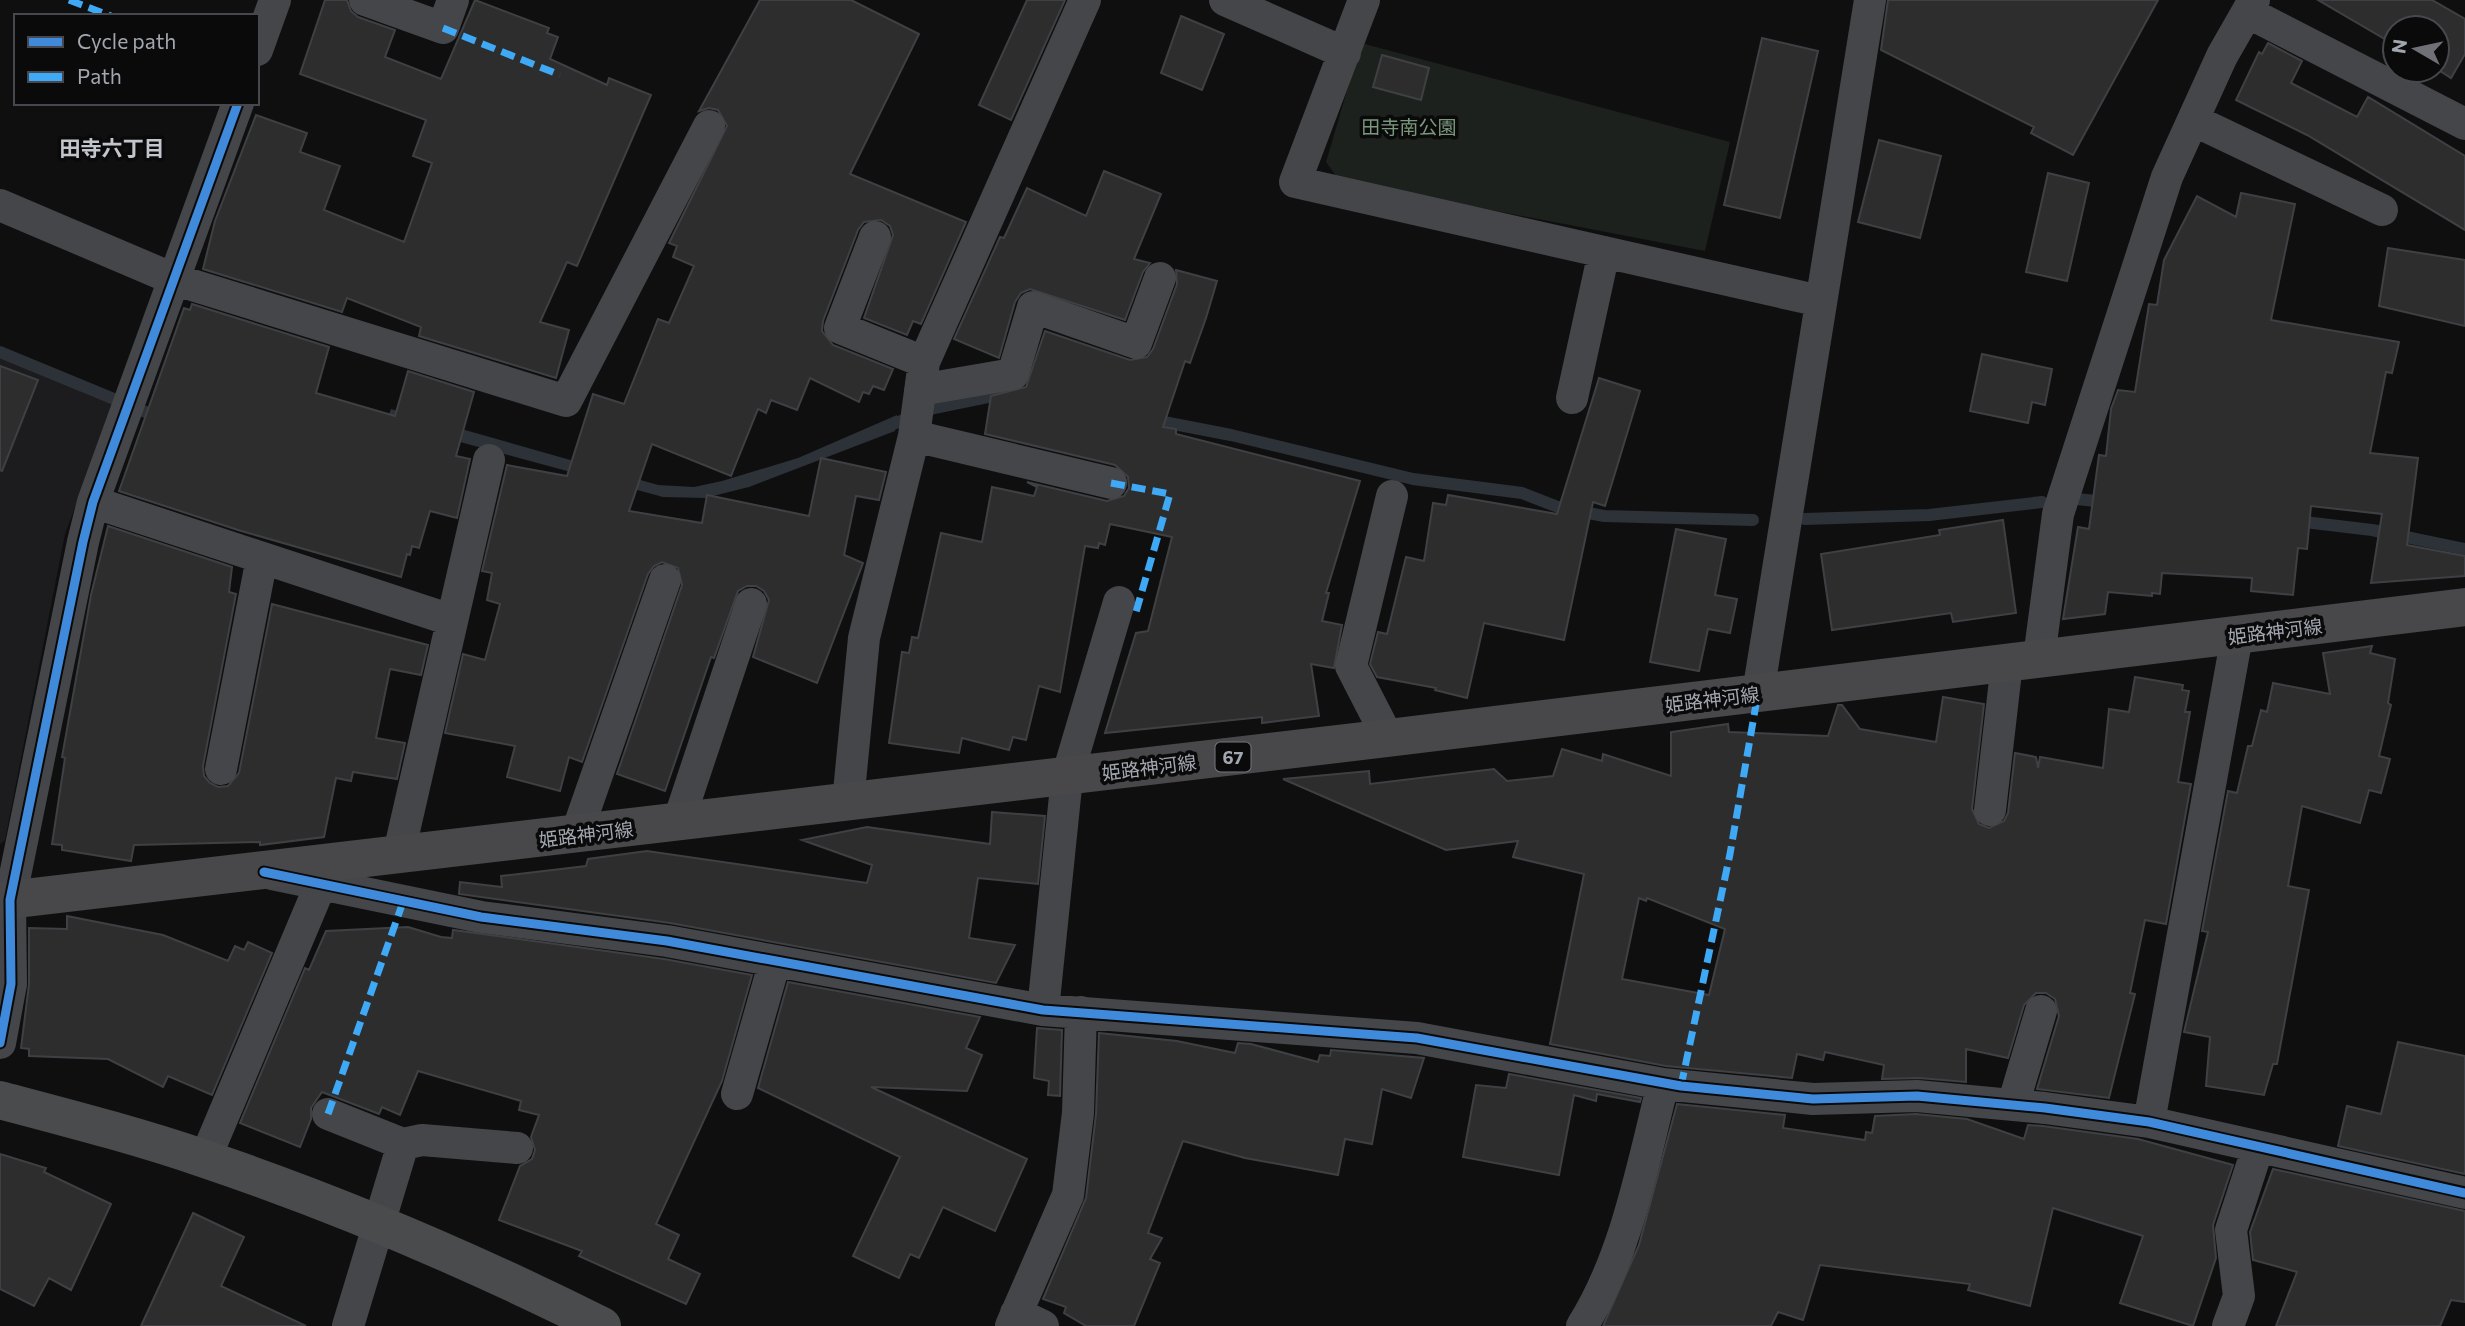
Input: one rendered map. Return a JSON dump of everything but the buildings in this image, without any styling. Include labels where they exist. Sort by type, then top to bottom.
[{"type":"main road","name":"姫路神河線","points":[[5,901],[1388,738],[2465,607]]},
{"type":"street","points":[[259,44],[275,0]]},
{"type":"street","points":[[365,0],[443,28],[453,0]]},
{"type":"street","points":[[848,802],[864,638],[914,436],[922,376],[1085,0]]},
{"type":"street","points":[[1225,0],[1345,53]]},
{"type":"street","points":[[1364,0],[1295,182],[1820,301]]},
{"type":"street","points":[[1758,693],[1870,0]]},
{"type":"street","points":[[1990,810],[2062,503],[2167,177],[2250,6],[2461,112]]},
{"type":"street","points":[[0,1043],[11,984],[5,901],[93,502],[176,280],[237,105]]},
{"type":"street","points":[[2193,120],[2382,210]]},
{"type":"street","points":[[0,205],[176,280],[566,401],[709,126]]},
{"type":"street","points":[[875,237],[840,328],[922,376],[1013,374],[1033,307],[1136,343],[1160,278]]},
{"type":"street","points":[[1572,398],[1604,252]]},
{"type":"street","points":[[914,436],[1111,483]]},
{"type":"street","points":[[398,856],[489,460]]},
{"type":"street","points":[[1388,738],[1351,666],[1392,496]]},
{"type":"street","points":[[93,502],[451,620]]},
{"type":"street","points":[[221,769],[262,558]]},
{"type":"street","points":[[576,835],[665,580]]},
{"type":"street","points":[[1043,1010],[1067,776],[1119,602]]},
{"type":"street","points":[[678,822],[751,604]]},
{"type":"street","points":[[2149,1122],[2236,636]]},
{"type":"street","points":[[264,872],[320,886],[481,917],[667,941],[1043,1010],[1417,1038],[1663,1084],[1813,1099],[1917,1096],[2149,1122],[2465,1193]]},
{"type":"street","points":[[205,1159],[320,886]]},
{"type":"street","points":[[737,1094],[775,961]]},
{"type":"street","points":[[2013,1105],[2040,1011]]},
{"type":"street","points":[[1023,1322],[1068,1195],[1078,1113],[1081,1012]]},
{"type":"street","points":[[1582,1326],[1598,1300],[1637,1191],[1663,1084]]},
{"type":"street","points":[[0,1100],[205,1159],[380,1225],[509,1280],[602,1326]]},
{"type":"street","points":[[328,1114],[402,1144],[422,1140],[517,1148]]},
{"type":"street","points":[[348,1326],[402,1144]]},
{"type":"street","points":[[2228,1326],[2239,1296],[2231,1230],[2258,1147]]},
{"type":"shaded area","points":[[0,358],[113,405],[65,534],[5,840],[0,844]]},
{"type":"shaded area","points":[[391,409],[658,485],[694,487],[798,458],[897,415],[895,431],[749,487],[705,498],[663,497],[386,422]]},
{"type":"green space","name":"田寺南公園","points":[[1361,43],[1730,142],[1705,251],[1345,182],[1337,177],[1326,162]]},
{"type":"waterway","points":[[0,352],[160,418]]},
{"type":"waterway","points":[[883,428],[934,408],[1007,393]]},
{"type":"waterway","points":[[1148,419],[1231,435],[1413,479],[1522,493],[1558,507],[1604,516],[1753,520]]},
{"type":"waterway","points":[[2076,499],[2107,502]]},
{"type":"waterway","points":[[1805,519],[1929,515],[2042,502]]},
{"type":"waterway","points":[[2296,521],[2372,530],[2465,549]]},
{"type":"marked path","points":[[69,0],[106,14]]},
{"type":"marked path","points":[[443,28],[560,75]]},
{"type":"marked path","points":[[1111,483],[1170,494],[1136,612]]},
{"type":"marked path","points":[[1681,1086],[1730,854],[1758,693]]},
{"type":"marked path","points":[[328,1114],[403,902]]},
{"type":"cycle path","points":[[0,1043],[11,984],[10,900],[93,502],[237,105]]},
{"type":"cycle path","points":[[264,872],[481,917],[667,941],[1043,1010],[1417,1038],[1681,1086],[1813,1099],[1917,1096],[2045,1108],[2149,1122],[2465,1193]]},
{"type":"district","name":"田寺六丁目","points":[[112,147]]}]
